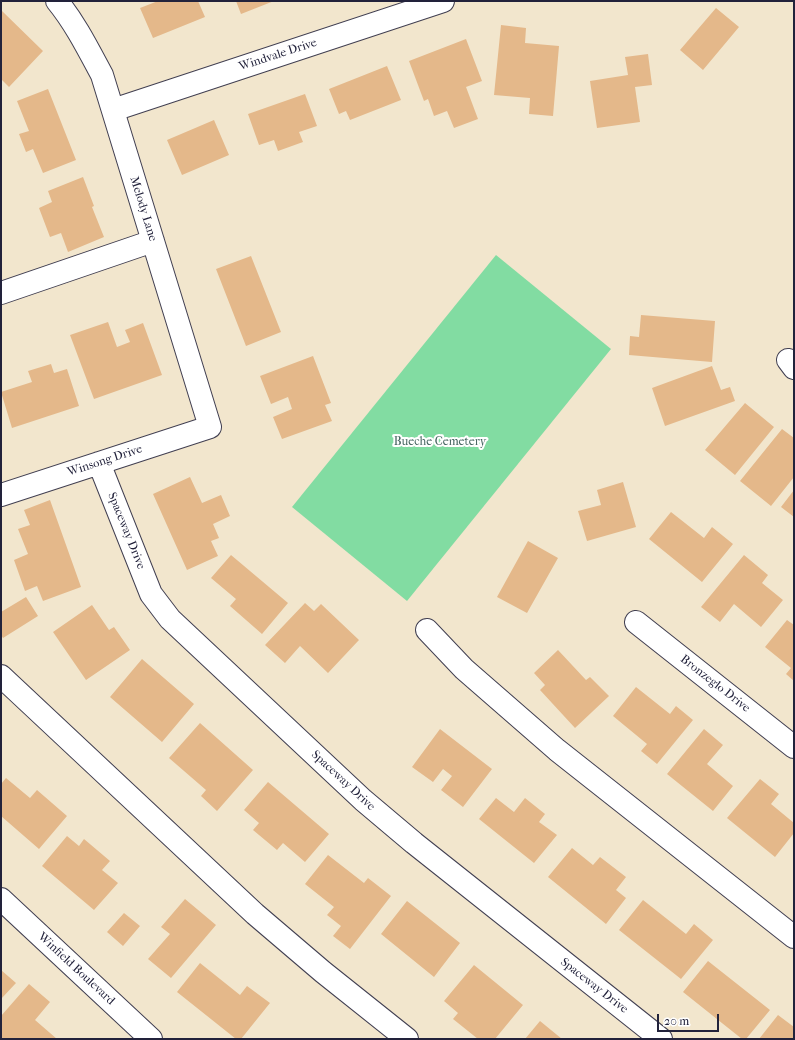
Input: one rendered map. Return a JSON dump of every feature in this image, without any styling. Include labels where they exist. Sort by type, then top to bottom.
[{"type":"street","name":"Melody Lane","points":[[57,1],[68,15],[88,47],[102,74],[210,427]]},
{"type":"street","name":"Windvale Drive","points":[[113,110],[444,1]]},
{"type":"street","points":[[1,293],[153,241]]},
{"type":"street","name":"Winsong Drive","points":[[1,495],[210,427]]},
{"type":"street","name":"Spaceway Drive","points":[[99,463],[151,594],[170,619],[363,800],[414,843],[661,1039]]},
{"type":"street","name":"Bronzeglo Drive","points":[[636,622],[794,747]]},
{"type":"street","points":[[427,630],[464,670],[557,750],[794,937]]},
{"type":"street","points":[[1,676],[255,914],[323,972],[407,1039]]},
{"type":"street","name":"Winfield Boulevard","points":[[1,898],[151,1039]]},
{"type":"green space","name":"Bueche Cemetery","points":[[496,255],[611,349],[407,601],[292,507]]},
{"type":"building","points":[[158,1],[198,1],[205,17],[153,38],[140,8]]},
{"type":"building","points":[[236,1],[274,1],[241,14]]},
{"type":"building","points":[[716,8],[739,27],[703,70],[680,50]]},
{"type":"building","points":[[1,10],[43,51],[9,87],[1,79]]},
{"type":"building","points":[[501,25],[526,28],[525,43],[559,46],[553,116],[529,114],[530,98],[494,95]]},
{"type":"building","points":[[466,39],[482,81],[466,87],[478,119],[454,128],[447,111],[434,116],[428,99],[424,101],[409,61]]},
{"type":"building","points":[[648,54],[652,85],[635,87],[640,122],[597,128],[590,81],[628,75],[625,57]]},
{"type":"building","points":[[387,66],[401,100],[350,120],[346,111],[339,114],[329,89]]},
{"type":"building","points":[[48,89],[76,160],[43,173],[33,149],[26,152],[19,134],[29,131],[17,101]]},
{"type":"building","points":[[305,94],[317,126],[299,132],[303,142],[278,151],[274,140],[259,145],[248,114]]},
{"type":"building","points":[[214,120],[229,155],[182,175],[167,140]]},
{"type":"building","points":[[83,177],[94,206],[92,207],[104,237],[68,252],[61,233],[50,237],[39,208],[52,202],[48,191]]},
{"type":"building","points":[[251,256],[281,332],[246,346],[216,269]]},
{"type":"building","points":[[641,315],[715,321],[712,362],[629,355],[630,336],[639,337]]},
{"type":"building","points":[[108,322],[117,347],[130,342],[125,330],[143,323],[162,375],[94,399],[70,335]]},
{"type":"building","points":[[313,356],[331,403],[325,405],[332,421],[282,439],[273,417],[292,409],[288,397],[271,404],[260,376]]},
{"type":"building","points":[[51,364],[54,373],[67,369],[79,406],[12,428],[1,392],[32,382],[28,371]]},
{"type":"building","points":[[712,366],[721,390],[730,387],[735,401],[665,426],[652,388]]},
{"type":"building","points":[[745,403],[774,427],[735,475],[705,450]]},
{"type":"building","points":[[782,429],[794,438],[794,477],[771,506],[740,481]]},
{"type":"building","points":[[190,477],[202,503],[221,495],[230,516],[213,524],[219,538],[211,541],[218,556],[187,570],[153,494]]},
{"type":"building","points":[[623,482],[636,527],[587,541],[578,511],[601,505],[597,490]]},
{"type":"building","points":[[794,490],[794,517],[781,507]]},
{"type":"building","points":[[50,500],[81,587],[43,601],[37,586],[25,591],[14,560],[28,554],[18,529],[30,525],[24,510]]},
{"type":"building","points":[[671,512],[704,538],[712,527],[733,544],[702,582],[649,539]]},
{"type":"building","points":[[528,541],[558,558],[527,613],[497,597]]},
{"type":"building","points":[[231,555],[288,603],[262,634],[230,606],[236,599],[211,578]]},
{"type":"building","points":[[744,555],[768,575],[762,583],[783,600],[761,627],[734,604],[720,622],[701,607]]},
{"type":"building","points":[[26,597],[38,616],[3,638],[1,635],[1,612]]},
{"type":"building","points":[[305,603],[314,611],[321,604],[359,640],[328,673],[300,646],[285,663],[265,645]]},
{"type":"building","points":[[92,605],[109,630],[114,627],[130,650],[86,680],[53,632]]},
{"type":"building","points":[[787,620],[794,625],[794,681],[786,674],[791,668],[765,647]]},
{"type":"building","points":[[558,650],[586,680],[590,677],[609,696],[575,728],[540,690],[545,685],[534,673]]},
{"type":"building","points":[[142,659],[194,704],[162,742],[110,697]]},
{"type":"building","points":[[636,687],[670,714],[676,706],[693,720],[657,764],[641,751],[647,744],[613,716]]},
{"type":"building","points":[[200,723],[253,770],[217,811],[201,796],[206,790],[169,758]]},
{"type":"building","points":[[440,729],[492,769],[463,807],[441,790],[452,776],[443,769],[433,782],[412,767]]},
{"type":"building","points":[[704,729],[723,745],[707,764],[733,786],[713,811],[667,774]]},
{"type":"building","points":[[6,778],[30,798],[37,790],[67,816],[39,849],[1,816],[1,784]]},
{"type":"building","points":[[760,779],[779,794],[771,804],[794,823],[794,833],[775,857],[727,818]]},
{"type":"building","points":[[268,782],[329,834],[305,862],[283,843],[277,850],[253,830],[259,823],[244,810]]},
{"type":"building","points":[[496,798],[514,812],[525,798],[545,814],[539,822],[557,835],[534,863],[479,819]]},
{"type":"building","points":[[67,836],[79,846],[84,839],[110,861],[102,870],[118,883],[94,910],[42,866]]},
{"type":"building","points":[[572,848],[593,865],[600,857],[626,877],[616,890],[626,898],[606,924],[548,877]]},
{"type":"building","points":[[328,855],[364,883],[368,878],[391,896],[350,949],[333,936],[341,926],[327,915],[334,907],[305,884]]},
{"type":"building","points":[[185,899],[216,925],[171,978],[148,959],[170,934],[161,927]]},
{"type":"building","points":[[643,900],[686,934],[694,924],[713,940],[681,979],[619,930]]},
{"type":"building","points":[[407,901],[460,943],[434,977],[381,934]]},
{"type":"building","points":[[124,913],[140,926],[123,946],[107,932]]},
{"type":"building","points":[[708,961],[770,1010],[746,1039],[742,1039],[683,992]]},
{"type":"building","points":[[200,963],[240,995],[247,986],[270,1003],[241,1039],[236,1039],[177,992]]},
{"type":"building","points":[[474,965],[523,1005],[495,1039],[478,1039],[453,1019],[458,1013],[444,1001]]},
{"type":"building","points":[[1,970],[16,983],[1,999]]},
{"type":"building","points":[[29,984],[50,1002],[35,1020],[57,1039],[1,1039],[1,1016]]},
{"type":"building","points":[[778,1015],[794,1027],[794,1039],[759,1039]]},
{"type":"building","points":[[540,1021],[562,1039],[525,1039]]}]
